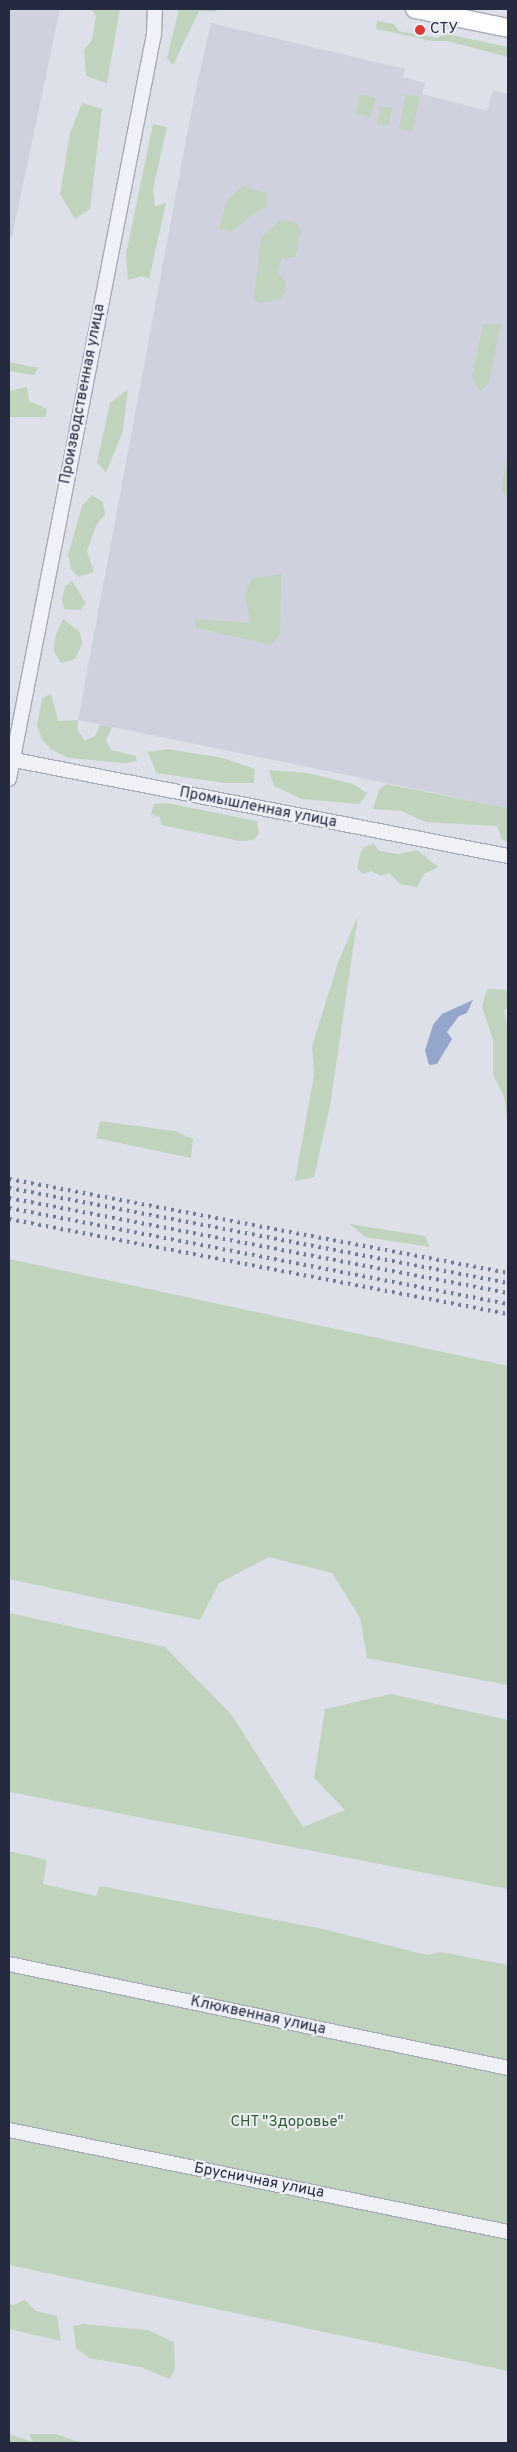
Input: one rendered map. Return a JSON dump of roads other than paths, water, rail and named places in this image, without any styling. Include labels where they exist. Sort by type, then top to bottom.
[{"type":"main road","points":[[415,9],[508,28]]},
{"type":"street","name":"Производственная улица","points":[[9,779],[11,759],[154,34],[155,9]]},
{"type":"street","name":"Промышленная улица","points":[[11,759],[508,856]]},
{"type":"street","name":"Клюквенная улица","points":[[9,1964],[508,2068]]},
{"type":"street","name":"Брусничная улица","points":[[9,2130],[508,2232]]},
{"type":"water","points":[[473,1000],[467,1013],[459,1016],[447,1032],[452,1039],[437,1064],[429,1065],[425,1050],[433,1025],[442,1014]]},
{"type":"railway","points":[[9,1179],[508,1273]]},
{"type":"railway","points":[[9,1188],[508,1283]]},
{"type":"railway","points":[[9,1198],[508,1293]]},
{"type":"railway","points":[[9,1208],[508,1304]]},
{"type":"railway","points":[[9,1219],[508,1314]]},
{"type":"place","name":"СТУ","points":[[420,30]]},
{"type":"park label","name":"СНТ \"Здоровье\"","points":[[287,2123]]}]
